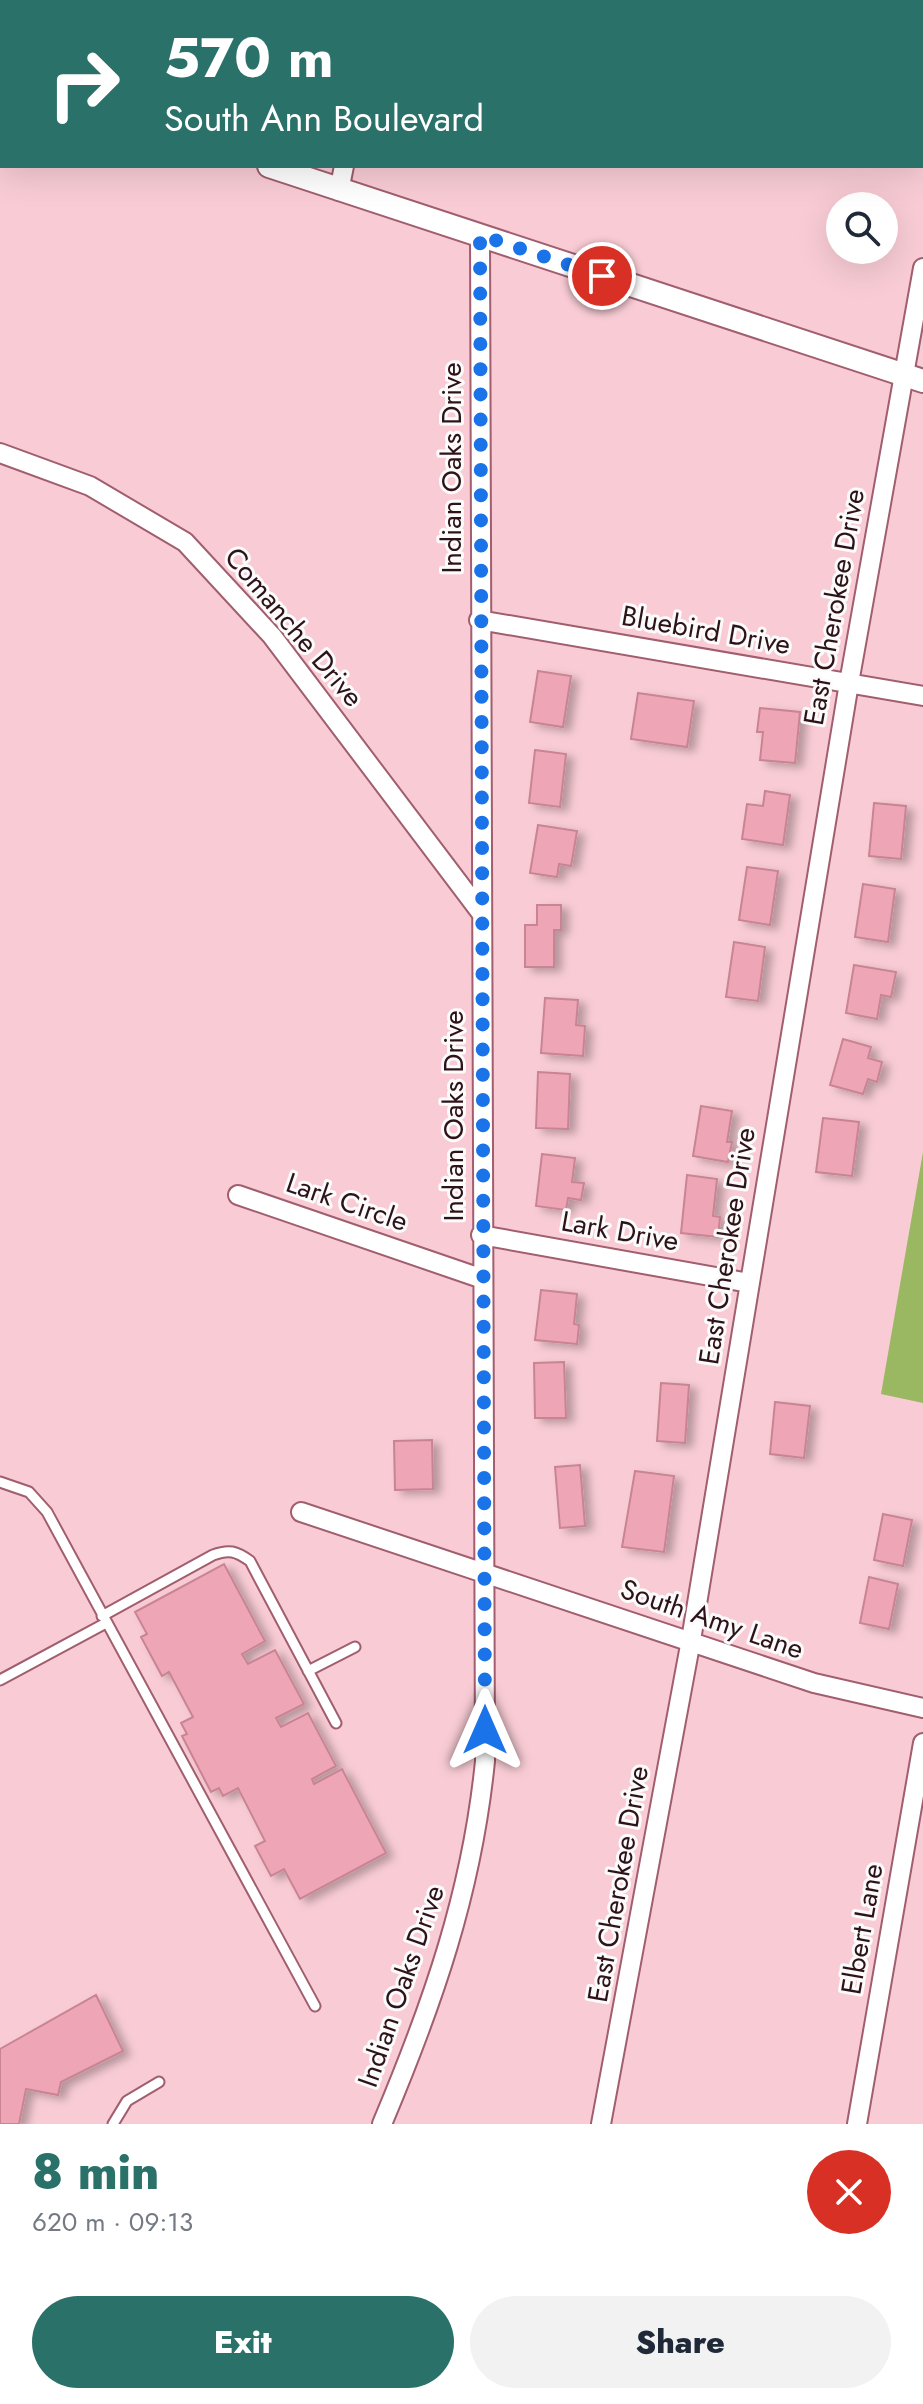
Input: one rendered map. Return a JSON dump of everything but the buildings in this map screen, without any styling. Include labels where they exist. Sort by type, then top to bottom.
[{"type":"street","points":[[275,168],[914,379]]},
{"type":"street","points":[[339,191],[344,168]]},
{"type":"street","name":"Indian Oaks Drive","points":[[382,2124],[442,1974],[469,1875],[485,1761],[480,235]]},
{"type":"street","name":"East Cherokee Drive","points":[[601,2124],[691,1640],[849,683],[914,379],[923,268]]},
{"type":"street","name":"Comanche Drive","points":[[0,453],[90,486],[185,542],[272,636],[482,914]]},
{"type":"street","name":"Bluebird Drive","points":[[479,620],[923,696]]},
{"type":"street","name":"Lark Circle","points":[[238,1195],[483,1279]]},
{"type":"street","name":"Lark Drive","points":[[481,1235],[749,1283]]},
{"type":"street","name":"South Amy Lane","points":[[301,1512],[814,1683],[923,1708]]},
{"type":"street","name":"Elbert Lane","points":[[857,2124],[923,1743]]},
{"type":"lane","points":[[0,1482],[29,1492],[38,1499],[315,2006]]},
{"type":"lane","points":[[0,1680],[213,1555],[227,1550],[238,1552],[250,1561],[336,1723]]},
{"type":"lane","points":[[308,1671],[355,1647]]},
{"type":"lane","points":[[113,2124],[127,2101],[159,2082]]},
{"type":"green space","points":[[923,1152],[923,1403],[881,1394]]},
{"type":"route","points":[[485,1730],[480,235],[602,276]]}]
